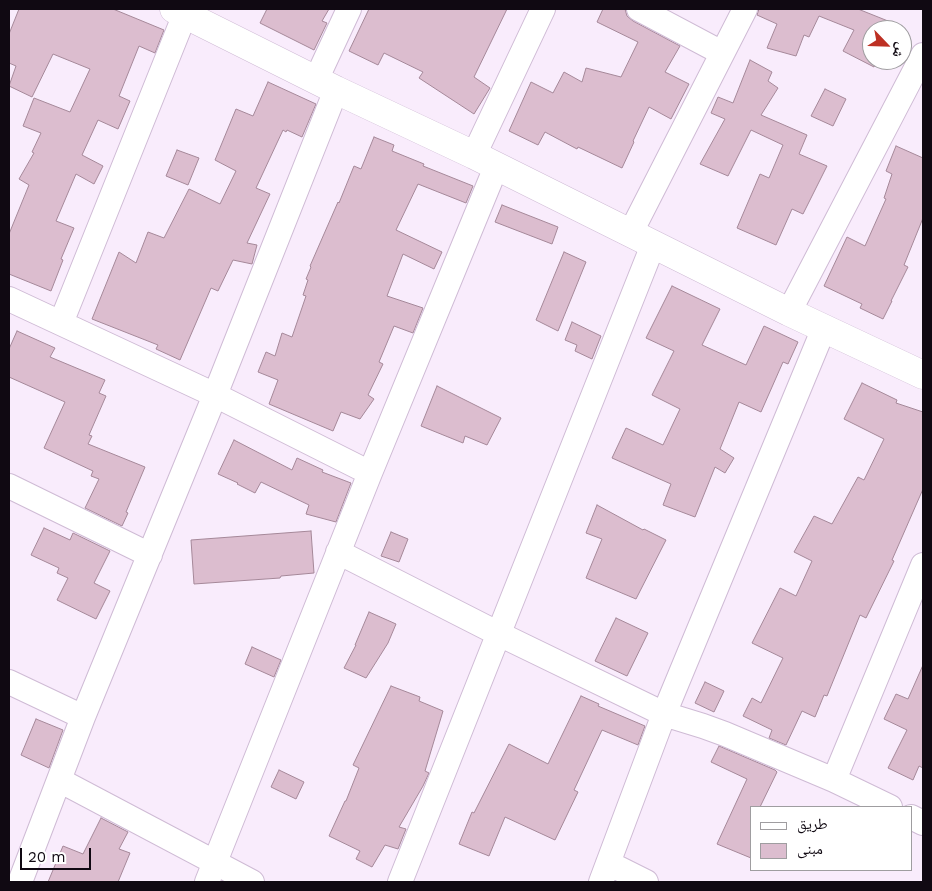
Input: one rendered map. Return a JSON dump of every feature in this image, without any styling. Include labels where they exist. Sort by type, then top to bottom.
[{"type":"street","points":[[20,882],[83,717],[215,395],[326,85],[349,9]]},
{"type":"street","points":[[210,872],[370,473],[543,9]]},
{"type":"street","points":[[639,9],[722,53]]},
{"type":"street","points":[[400,882],[499,634],[642,239],[722,53],[745,9]]},
{"type":"street","points":[[61,323],[179,12],[789,312],[923,375]]},
{"type":"street","points":[[789,312],[923,55]]},
{"type":"street","points":[[9,299],[215,395],[370,473]]},
{"type":"street","points":[[646,882],[605,873],[664,714],[824,328]]},
{"type":"street","points":[[9,486],[150,555]]},
{"type":"street","points":[[338,552],[499,634],[664,714],[725,734],[834,780],[888,806]]},
{"type":"street","points":[[834,780],[923,565]]},
{"type":"street","points":[[9,682],[83,717]]},
{"type":"street","points":[[60,780],[210,872],[252,882]]},
{"type":"building","points":[[19,9],[113,9],[164,30],[155,53],[139,46],[119,96],[130,101],[118,129],[98,120],[82,155],[103,166],[94,184],[76,174],[56,221],[74,228],[61,259],[63,260],[51,291],[9,274],[9,234],[29,185],[19,179],[34,153],[32,152],[41,133],[23,126],[34,98],[70,112],[90,69],[53,54],[32,97],[9,86],[16,66],[9,63],[9,34]]},
{"type":"building","points":[[267,9],[329,9],[322,21],[327,23],[314,50],[260,23]]},
{"type":"building","points":[[369,9],[507,9],[474,77],[490,88],[474,114],[419,78],[423,72],[384,53],[378,65],[349,51]]},
{"type":"building","points":[[603,9],[625,9],[627,16],[633,21],[680,46],[665,72],[689,84],[671,119],[649,107],[622,168],[578,147],[577,149],[545,132],[538,145],[509,131],[531,82],[553,93],[564,72],[582,82],[586,68],[621,77],[638,42],[597,22]]},
{"type":"building","points":[[759,9],[858,9],[886,20],[862,20],[862,61],[843,51],[854,30],[819,16],[809,37],[804,35],[796,56],[767,48],[777,24],[757,15]]},
{"type":"building","points":[[750,60],[772,72],[768,81],[778,88],[761,115],[807,135],[799,154],[827,166],[803,214],[792,209],[776,245],[737,228],[760,174],[769,178],[783,145],[751,130],[728,176],[700,164],[725,119],[711,113],[718,97],[733,103]]},
{"type":"building","points":[[268,82],[316,104],[302,137],[283,130],[256,188],[270,194],[247,243],[257,245],[252,264],[233,260],[218,291],[211,288],[180,360],[156,349],[158,345],[92,319],[119,252],[136,263],[148,232],[164,238],[189,189],[220,204],[236,171],[215,160],[236,109],[253,116]]},
{"type":"building","points":[[825,89],[846,99],[833,126],[811,116]]},
{"type":"building","points":[[374,137],[394,145],[392,151],[473,186],[466,203],[418,184],[396,230],[442,252],[434,269],[403,254],[387,296],[423,308],[413,333],[394,326],[379,362],[383,364],[368,395],[374,399],[360,419],[341,412],[333,431],[269,404],[278,380],[258,372],[266,352],[275,356],[282,333],[292,337],[306,296],[303,295],[310,266],[354,166],[361,169]]},
{"type":"building","points":[[896,146],[923,158],[923,218],[904,265],[908,267],[883,319],[860,308],[862,304],[824,286],[847,237],[865,246],[886,199],[884,198],[892,174],[886,171]]},
{"type":"building","points":[[177,150],[199,158],[188,185],[166,176]]},
{"type":"building","points":[[502,205],[558,227],[552,244],[495,222]]},
{"type":"building","points":[[564,252],[586,262],[558,331],[536,320]]},
{"type":"building","points":[[672,286],[720,309],[702,345],[746,365],[764,326],[798,342],[788,364],[783,362],[761,412],[739,402],[720,449],[734,458],[725,473],[715,467],[695,517],[663,505],[671,484],[612,458],[626,428],[663,445],[680,409],[652,395],[674,351],[646,338]]},
{"type":"building","points":[[572,322],[601,336],[592,359],[575,351],[577,345],[565,340]]},
{"type":"building","points":[[17,331],[55,348],[50,357],[105,380],[99,393],[106,396],[89,435],[92,436],[88,444],[145,467],[122,526],[85,508],[99,479],[91,476],[93,471],[44,448],[65,402],[9,377],[9,349]]},
{"type":"building","points":[[862,383],[897,400],[896,403],[923,412],[923,489],[892,560],[894,561],[866,618],[860,615],[827,696],[824,695],[815,717],[802,711],[786,745],[769,738],[772,730],[743,716],[752,698],[761,703],[783,658],[752,643],[780,588],[796,596],[812,561],[794,552],[814,516],[832,524],[858,477],[864,480],[884,439],[844,419]]},
{"type":"building","points":[[437,386],[501,418],[487,445],[465,436],[463,443],[421,426]]},
{"type":"building","points":[[234,440],[292,470],[297,458],[323,470],[322,472],[351,483],[336,522],[306,514],[309,505],[261,482],[255,493],[218,474]]},
{"type":"building","points":[[597,505],[666,540],[636,599],[586,578],[602,539],[586,533]]},
{"type":"building","points":[[44,528],[70,540],[73,533],[110,551],[94,583],[110,591],[96,619],[57,600],[68,578],[57,573],[59,568],[31,555]]},
{"type":"building","points":[[311,531],[314,573],[281,576],[280,578],[194,584],[191,540]]},
{"type":"building","points":[[391,532],[408,539],[399,562],[381,556]]},
{"type":"building","points":[[369,612],[396,624],[388,643],[366,678],[344,668],[356,645]]},
{"type":"building","points":[[616,618],[648,633],[627,676],[595,661]]},
{"type":"building","points":[[252,647],[281,660],[274,677],[245,664]]},
{"type":"building","points":[[923,665],[923,768],[919,766],[913,780],[888,768],[907,730],[884,719],[896,694],[908,699]]},
{"type":"building","points":[[705,682],[724,691],[714,712],[695,703]]},
{"type":"building","points":[[391,686],[420,697],[419,701],[443,711],[425,771],[429,773],[399,827],[406,829],[398,849],[385,845],[372,867],[356,859],[360,851],[329,836],[359,768],[353,765]]},
{"type":"building","points":[[581,696],[599,704],[598,706],[645,726],[638,745],[602,730],[574,790],[578,792],[555,840],[505,817],[489,856],[459,844],[472,812],[474,813],[509,744],[548,764]]},
{"type":"building","points":[[36,719],[63,730],[49,768],[21,755]]},
{"type":"building","points":[[719,746],[777,772],[760,806],[750,806],[750,858],[717,844],[747,779],[711,762]]},
{"type":"building","points":[[279,770],[304,782],[296,799],[271,787]]},
{"type":"building","points":[[101,818],[128,832],[119,849],[130,853],[118,882],[48,882],[63,846],[83,854]]}]
